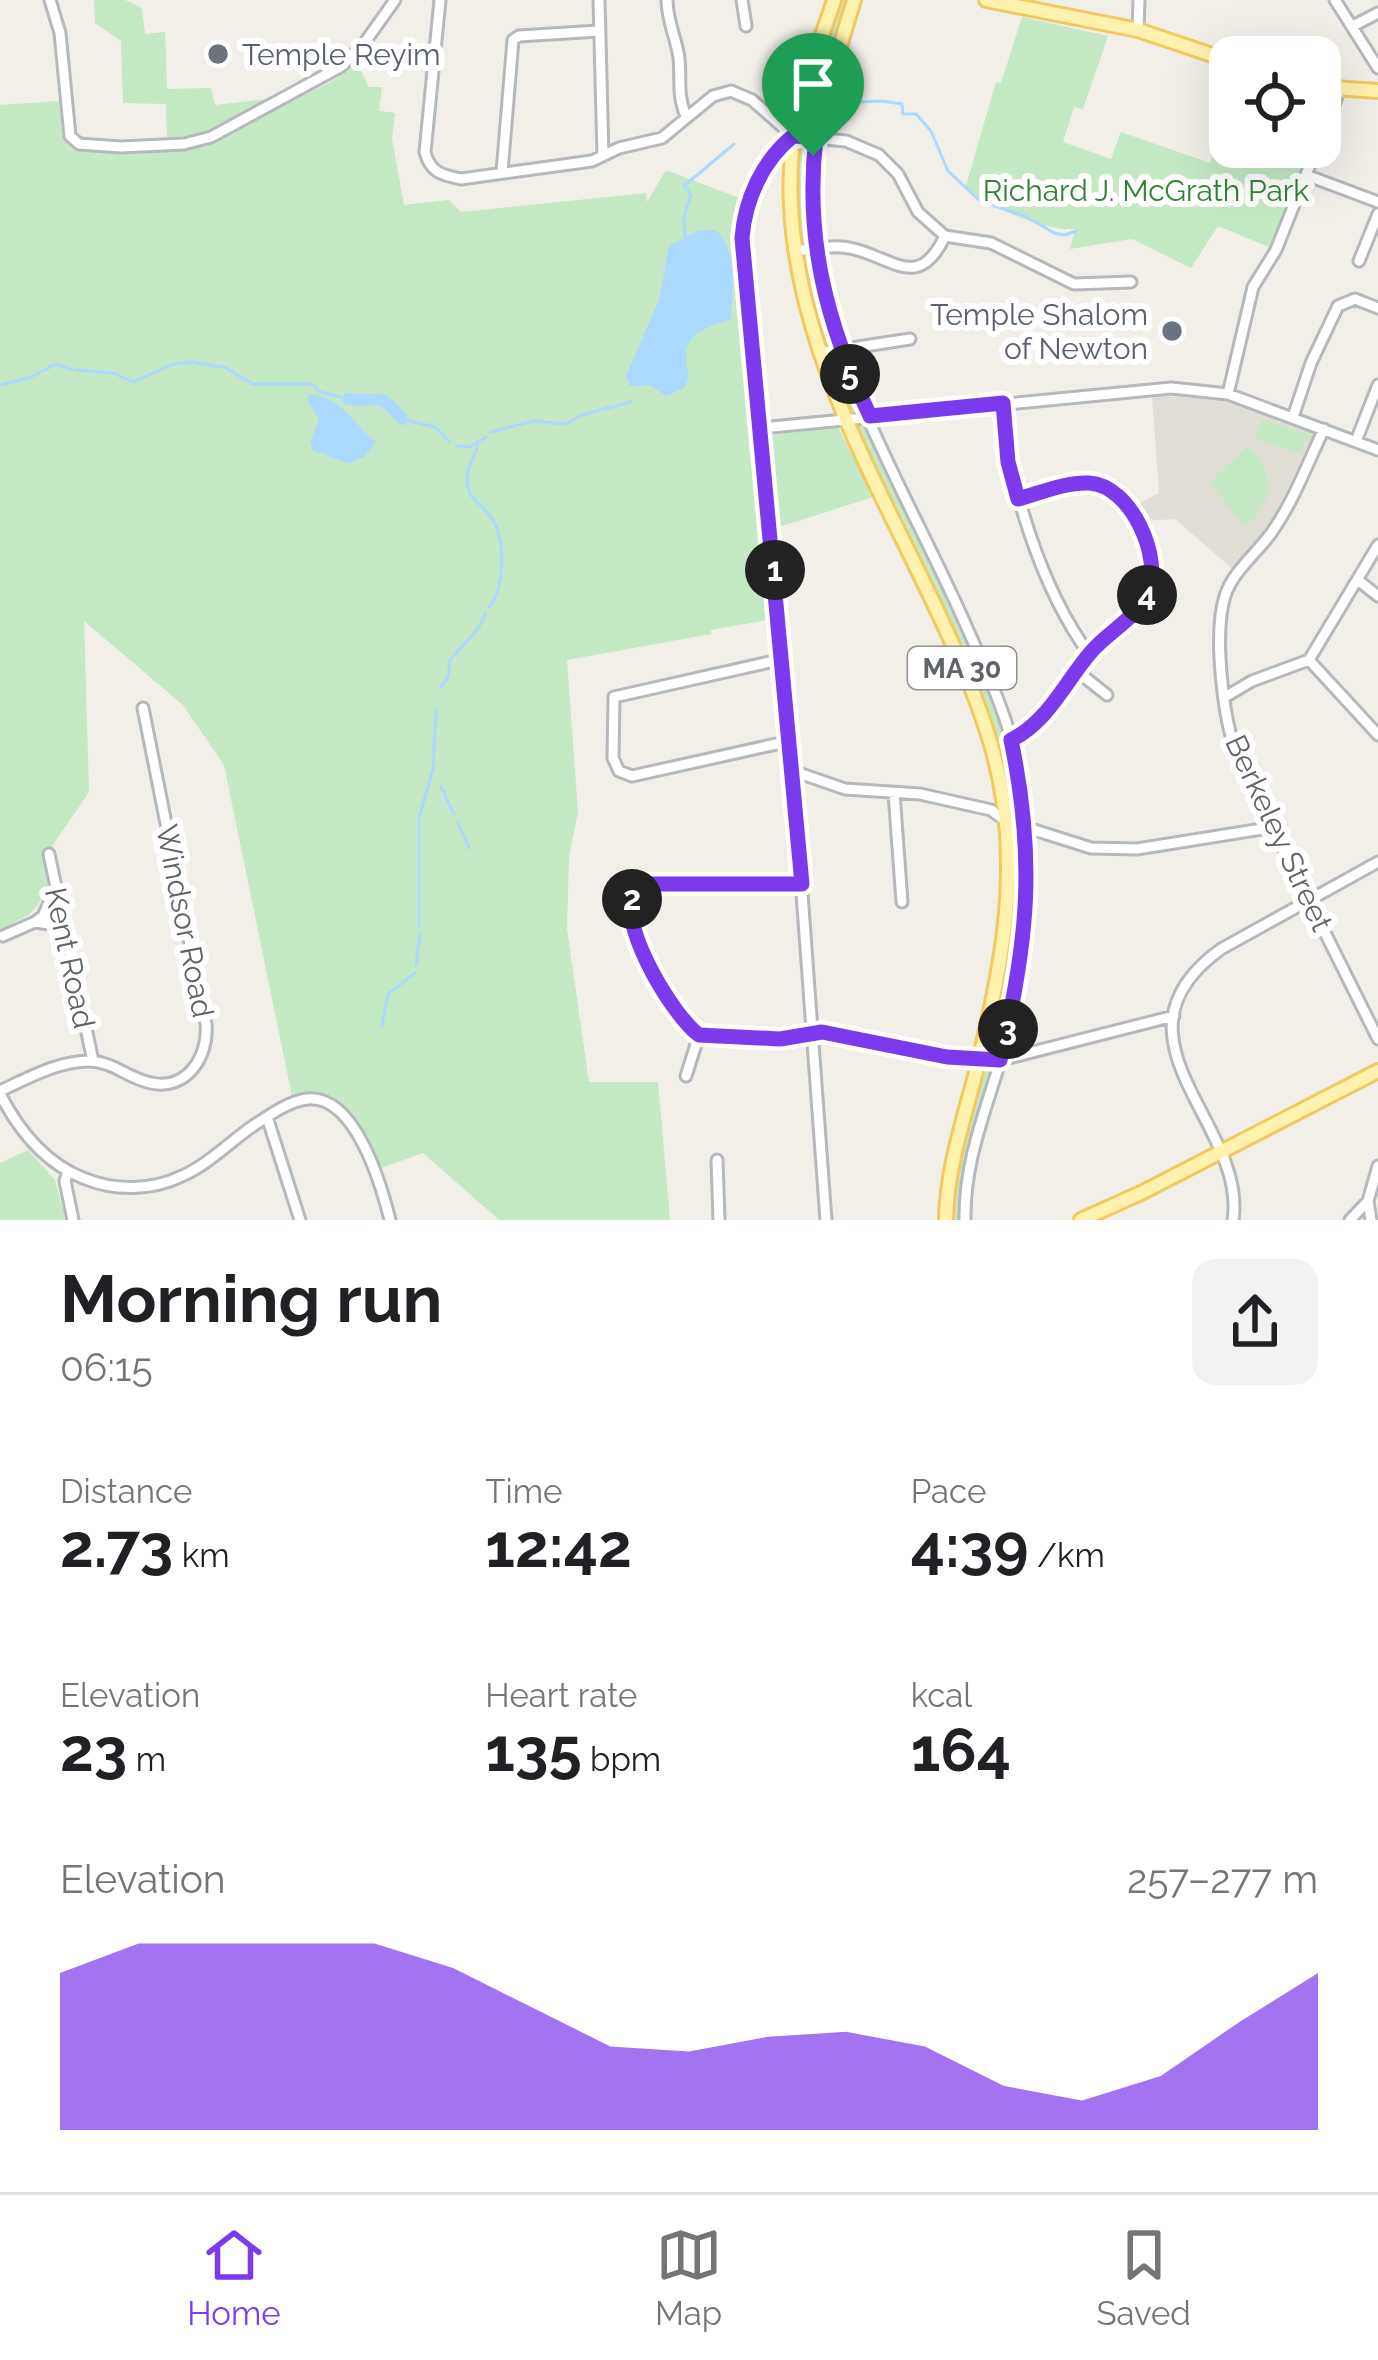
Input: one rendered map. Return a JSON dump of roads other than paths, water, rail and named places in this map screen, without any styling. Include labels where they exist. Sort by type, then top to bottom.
[{"type":"main road","name":"MA 30","points":[[834,0],[793,136],[790,206],[802,295],[819,352],[974,695],[995,758],[1006,821],[1008,909],[979,1061],[951,1165],[946,1220]]},
{"type":"main road","name":"MA 30","points":[[793,136],[835,63],[854,0]]},
{"type":"main road","points":[[986,0],[1138,30],[1209,54]]},
{"type":"main road","points":[[1341,89],[1378,91]]},
{"type":"main road","points":[[1081,1220],[1378,1071]]},
{"type":"street","points":[[50,0],[60,33],[69,134],[79,144],[121,147],[198,142],[278,101],[347,62],[395,0]]},
{"type":"street","points":[[440,0],[425,152],[434,171],[461,178],[583,163],[662,138],[713,96],[742,92],[793,136],[846,141],[879,155],[898,174],[918,212],[945,236],[992,243],[1074,284],[1131,282]]},
{"type":"street","points":[[598,0],[603,156]]},
{"type":"street","points":[[667,0],[668,23],[679,56],[680,103],[686,116]]},
{"type":"street","points":[[742,0],[746,26]]},
{"type":"street","points":[[1138,30],[1139,0]]},
{"type":"street","points":[[1335,0],[1374,54],[1378,68]]},
{"type":"street","points":[[1353,26],[1378,13]]},
{"type":"street","points":[[502,172],[513,40],[599,31]]},
{"type":"street","points":[[835,63],[811,177],[814,249],[839,347],[992,684],[1011,740],[1027,828],[1026,921],[1000,1060],[970,1156],[965,1220]]},
{"type":"street","points":[[793,136],[759,178],[743,223],[742,255],[793,770],[826,1220]]},
{"type":"street","points":[[1228,394],[1253,287],[1276,250],[1309,168]]},
{"type":"street","points":[[1306,175],[1378,202]]},
{"type":"street","points":[[1358,262],[1378,214]]},
{"type":"street","points":[[794,251],[849,248],[908,268],[927,262],[945,236]]},
{"type":"street","points":[[1293,417],[1311,363],[1338,306],[1355,299],[1378,308]]},
{"type":"street","points":[[819,352],[910,340]]},
{"type":"street","points":[[1356,441],[1378,385]]},
{"type":"street","points":[[761,428],[1157,388],[1228,394],[1378,450]]},
{"type":"street","points":[[1003,403],[1008,462],[1018,499],[1062,610],[1089,654]]},
{"type":"street","name":"Berkeley Street","points":[[1324,429],[1279,521],[1226,592],[1221,617],[1226,698],[1232,745],[1378,1039]]},
{"type":"street","points":[[1011,740],[1035,724],[1089,654],[1139,607],[1148,592],[1152,564],[1141,532],[1118,496],[1094,483],[1018,499]]},
{"type":"street","points":[[1226,698],[1264,676],[1310,660],[1378,545]]},
{"type":"street","points":[[1359,581],[1378,596]]},
{"type":"street","points":[[783,658],[614,697],[613,758],[619,771],[632,776],[790,740]]},
{"type":"street","points":[[1310,660],[1378,735]]},
{"type":"street","points":[[1078,672],[1107,695]]},
{"type":"street","name":"Windsor Road","points":[[93,1061],[111,1064],[150,1083],[170,1083],[192,1071],[206,1044],[206,1024],[142,708]]},
{"type":"street","points":[[793,770],[845,788],[937,797],[991,810],[1006,821],[1070,843],[1125,849],[1274,827]]},
{"type":"street","points":[[894,793],[902,902]]},
{"type":"street","name":"Kent Road","points":[[49,854],[93,1061]]},
{"type":"street","points":[[1233,1220],[1233,1186],[1179,1069],[1174,1016],[1190,978],[1209,958],[1378,862]]},
{"type":"street","points":[[802,884],[642,884],[634,894],[631,910],[646,960],[678,1013],[699,1035],[780,1039],[813,1031],[979,1061],[1000,1060],[1174,1016]]},
{"type":"street","points":[[3,937],[35,922],[47,910],[56,889]]},
{"type":"street","points":[[35,922],[63,926]]},
{"type":"street","points":[[686,1076],[699,1035]]},
{"type":"street","points":[[93,1061],[54,1067],[0,1093],[32,1142],[68,1171],[117,1187],[164,1183],[196,1168],[267,1117],[311,1098],[343,1112],[374,1170],[390,1220]]},
{"type":"street","points":[[267,1117],[300,1220]]},
{"type":"street","points":[[716,1160],[719,1220]]},
{"type":"street","points":[[1371,1220],[1368,1201],[1378,1166]]},
{"type":"street","points":[[68,1171],[65,1181],[73,1220]]},
{"type":"street","points":[[1351,1220],[1368,1201]]},
{"type":"water","points":[[716,230],[731,261],[731,319],[699,332],[688,344],[689,378],[684,388],[666,396],[650,385],[630,386],[626,376],[659,300],[669,246],[697,231]]},
{"type":"water","points":[[310,394],[339,406],[376,442],[364,457],[349,464],[313,450],[310,442],[319,419],[307,400]]},
{"type":"waterway","points":[[837,103],[902,104],[903,114],[916,114],[931,131],[948,171],[980,201],[1027,217],[1054,233],[1076,231]]},
{"type":"waterway","points":[[685,236],[684,217],[691,195],[684,186],[734,144]]},
{"type":"waterway","points":[[76,370],[113,373],[133,382],[190,362],[224,367],[253,384],[312,384],[320,392],[348,399]]},
{"type":"waterway","points":[[0,385],[29,378],[56,364],[72,370]]},
{"type":"waterway","points":[[348,399],[383,401],[402,419]]},
{"type":"waterway","points":[[491,432],[533,421],[567,424],[581,415],[631,402]]},
{"type":"waterway","points":[[402,419],[435,427],[449,441]]},
{"type":"waterway","points":[[457,446],[469,447],[486,437]]},
{"type":"waterway","points":[[478,444],[468,470],[468,486],[496,526],[501,550],[501,576],[489,607]]},
{"type":"waterway","points":[[440,688],[448,677],[450,660],[486,613]]},
{"type":"waterway","points":[[419,927],[419,818],[433,769],[436,711]]},
{"type":"waterway","points":[[441,787],[454,814]]},
{"type":"waterway","points":[[458,823],[469,848]]},
{"type":"waterway","points":[[416,965],[420,934]]},
{"type":"waterway","points":[[382,1026],[388,994],[415,973]]},
{"type":"place","name":"Temple Reyim","points":[[218,54]]},
{"type":"place","name":"Temple Shalom of Newton","points":[[1172,331]]},
{"type":"park label","name":"Richard J. McGrath Park","points":[[1146,190]]}]
